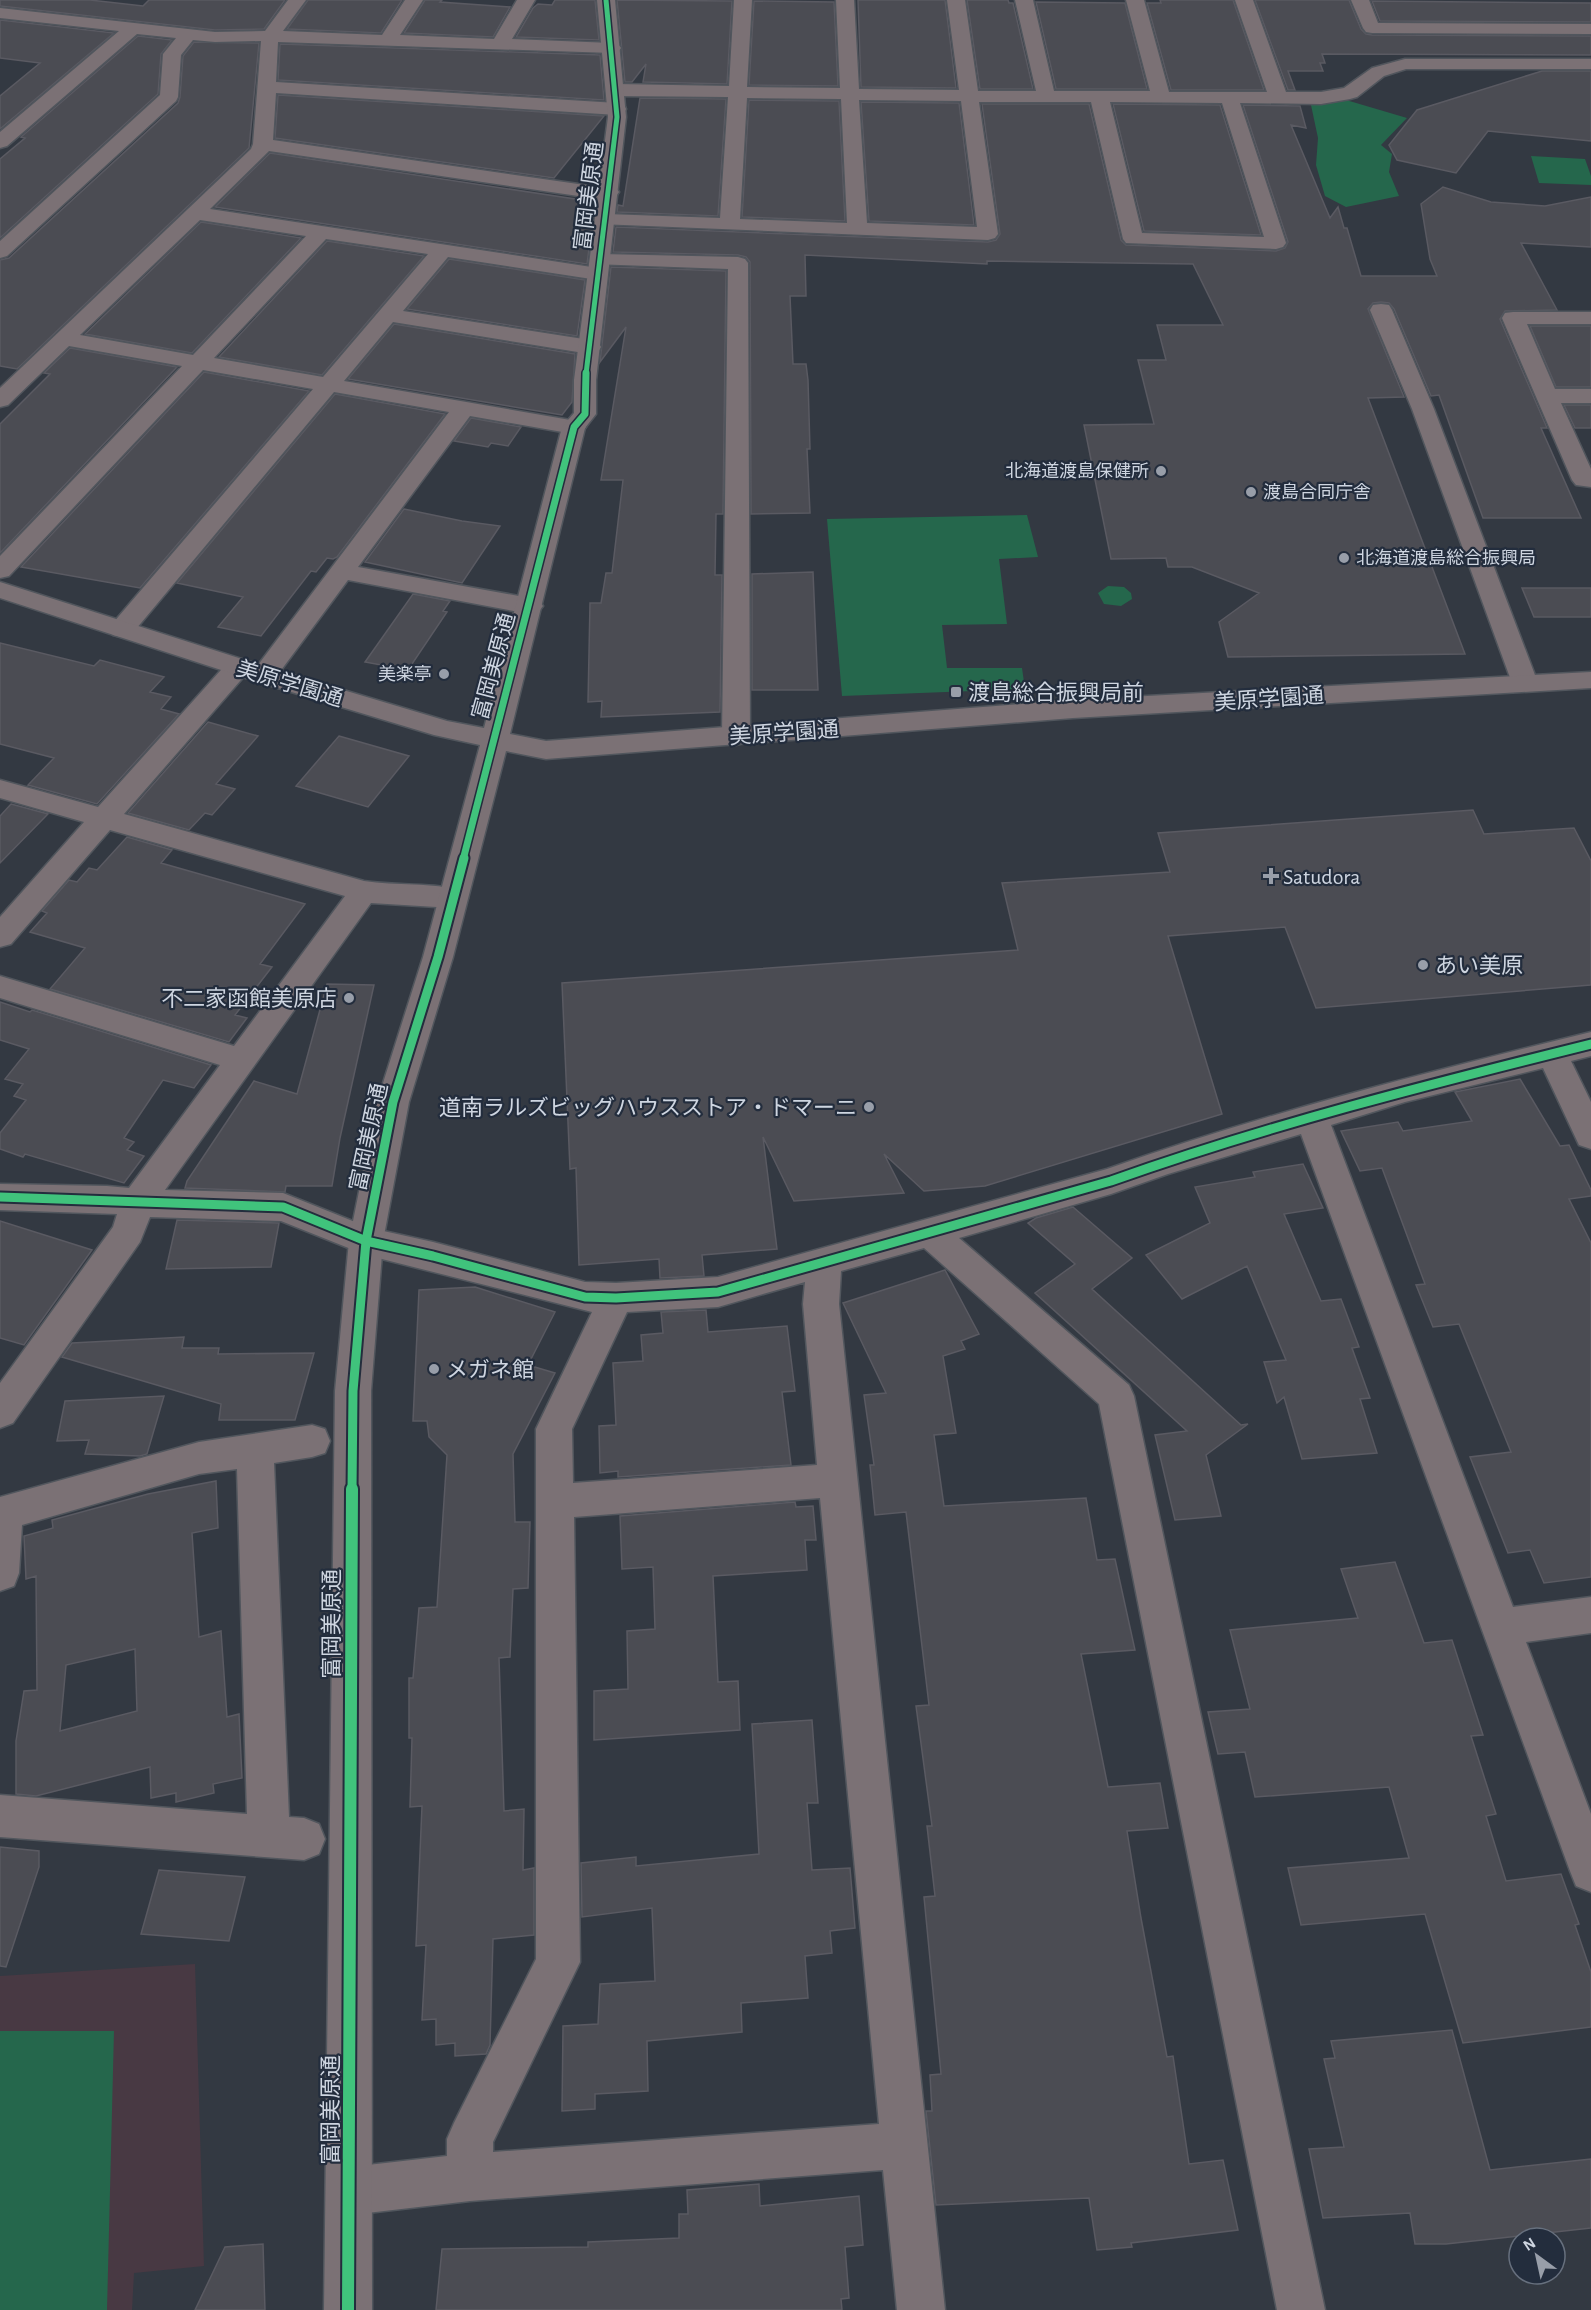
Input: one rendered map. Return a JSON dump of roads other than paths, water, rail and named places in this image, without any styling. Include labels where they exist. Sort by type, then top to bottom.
[{"type":"street","points":[[4,21],[25,15],[44,0]]},
{"type":"street","points":[[0,400],[259,152],[263,144],[270,36],[297,0]]},
{"type":"street","points":[[387,40],[414,0]]},
{"type":"street","points":[[500,44],[526,0]]},
{"type":"street","name":"富岡美原通","points":[[348,2310],[352,1391],[366,1241],[393,1102],[438,957],[530,606],[574,427],[585,414],[585,380],[608,206],[617,100],[606,0]]},
{"type":"street","points":[[730,225],[743,0]]},
{"type":"street","points":[[845,0],[857,230]]},
{"type":"street","points":[[263,144],[592,192],[608,206],[730,225],[988,234],[956,0]]},
{"type":"street","points":[[1024,0],[1046,96]]},
{"type":"street","points":[[1135,0],[1161,97]]},
{"type":"street","points":[[1244,0],[1278,97]]},
{"type":"street","points":[[1360,0],[1372,27],[1591,29]]},
{"type":"street","points":[[25,15],[215,37],[270,36],[612,48]]},
{"type":"street","points":[[0,142],[132,29]]},
{"type":"street","points":[[0,252],[169,97],[172,54],[188,35]]},
{"type":"street","points":[[266,87],[617,100],[737,93],[1161,97],[1340,96],[1355,90],[1378,72],[1405,64],[1591,64]]},
{"type":"street","points":[[1099,96],[1132,239],[1276,243],[1229,97]]},
{"type":"street","points":[[194,213],[442,251],[599,267],[738,263],[736,736]]},
{"type":"street","points":[[0,571],[321,232]]},
{"type":"street","points":[[122,629],[442,251]]},
{"type":"street","points":[[1381,310],[1423,409],[1525,682]]},
{"type":"street","points":[[388,315],[590,347]]},
{"type":"street","points":[[1591,318],[1513,318],[1584,480],[1591,480]]},
{"type":"street","points":[[64,339],[574,427]]},
{"type":"street","points":[[1547,396],[1591,396]]},
{"type":"street","points":[[264,675],[465,407]]},
{"type":"street","points":[[341,571],[530,606]]},
{"type":"street","name":"美原学園通","points":[[0,590],[238,667],[444,729],[546,750],[1073,709],[1591,680]]},
{"type":"street","points":[[0,936],[238,667]]},
{"type":"street","points":[[0,789],[364,891],[388,895],[453,898]]},
{"type":"street","points":[[0,1412],[128,1232],[137,1203],[364,891]]},
{"type":"street","points":[[0,987],[241,1060]]},
{"type":"street","points":[[0,1197],[283,1207],[366,1241],[433,1256],[585,1297],[616,1298],[718,1292],[1111,1181],[1161,1163],[1405,1090],[1591,1044]]},
{"type":"street","points":[[1552,1054],[1591,1136]]},
{"type":"street","points":[[1312,1118],[1591,1871]]},
{"type":"street","points":[[929,1232],[1116,1396],[1301,2310]]},
{"type":"street","points":[[824,1263],[821,1304],[837,1480],[921,2310]]},
{"type":"street","points":[[470,2177],[470,2139],[558,1962],[554,1429],[616,1298]]},
{"type":"street","points":[[0,1573],[2,1514],[199,1458],[312,1441]]},
{"type":"street","points":[[0,1816],[286,1837],[255,1448]]},
{"type":"street","points":[[556,1501],[837,1480]]},
{"type":"street","points":[[1502,1627],[1591,1615]]},
{"type":"street","points":[[350,2191],[470,2177],[905,2145]]},
{"type":"place","name":"北海道渡島保健所","points":[[1161,471]]},
{"type":"place","name":"渡島合同庁舎","points":[[1251,492]]},
{"type":"place","name":"北海道渡島総合振興局","points":[[1344,558]]},
{"type":"place","name":"美楽亭","points":[[444,674]]},
{"type":"place","name":"渡島総合振興局前","points":[[956,692]]},
{"type":"place","name":"Satudora","points":[[1271,876]]},
{"type":"place","name":"あい美原","points":[[1423,965]]},
{"type":"place","name":"不二家函館美原店","points":[[349,998]]},
{"type":"place","name":"道南ラルズビッグハウスストア・ドマーニ","points":[[869,1107]]},
{"type":"place","name":"メガネ館","points":[[434,1369]]}]
